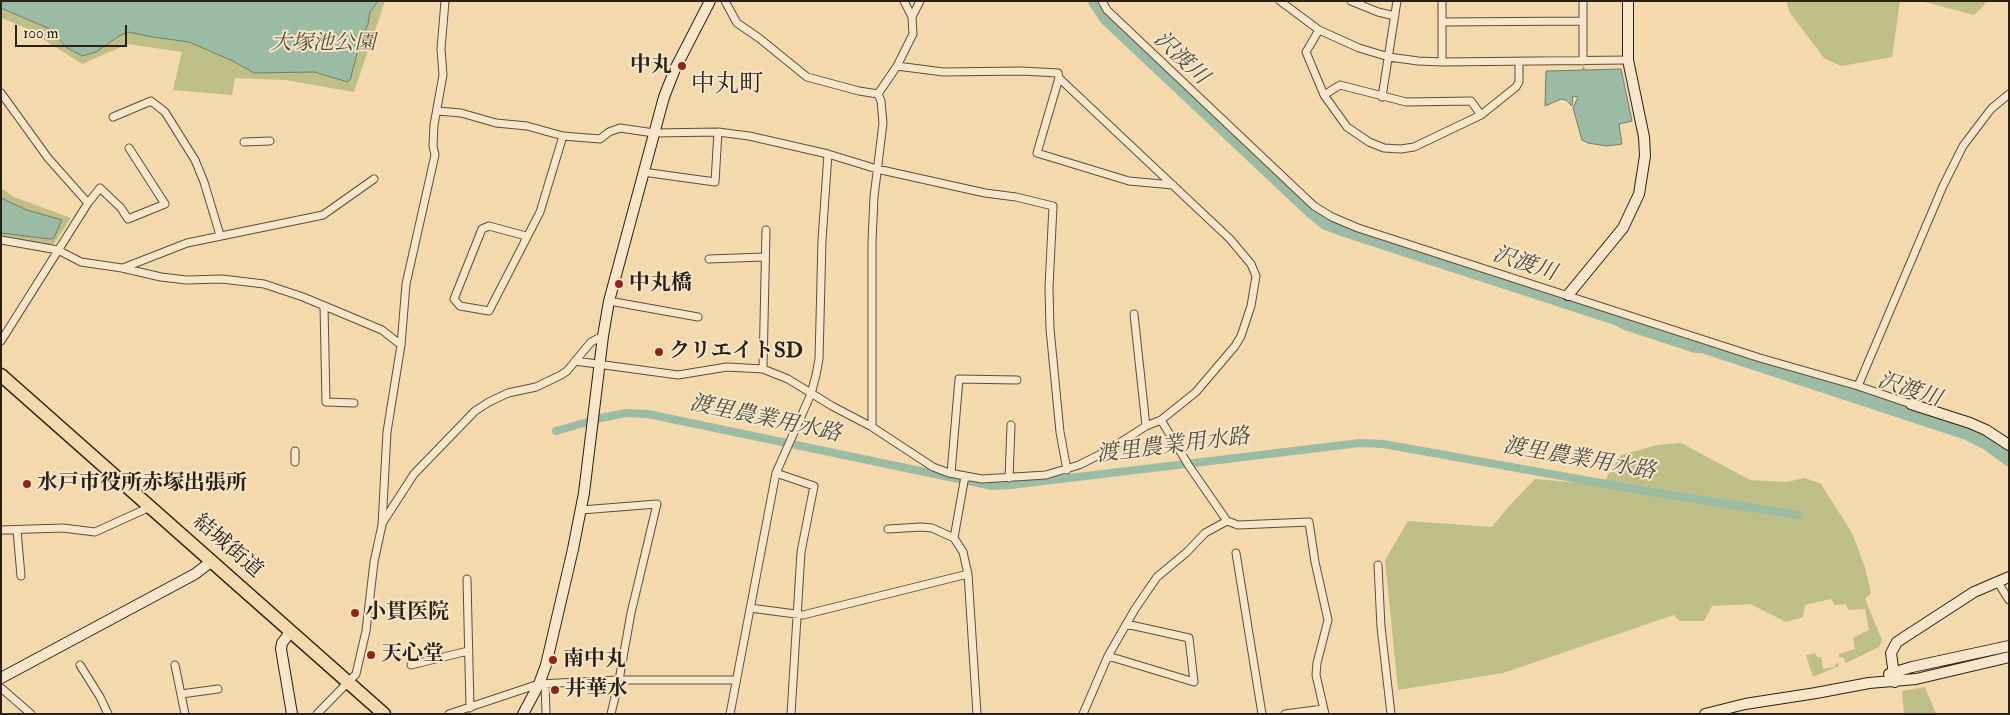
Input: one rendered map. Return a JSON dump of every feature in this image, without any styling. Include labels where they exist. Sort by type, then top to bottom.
[{"type":"highway","name":"結城街道","points":[[1,375],[384,714]]},
{"type":"street","points":[[317,714],[356,674],[366,631],[374,562],[382,525],[388,432],[401,345],[407,276],[435,156],[433,146],[443,75],[441,49],[445,1]]},
{"type":"street","points":[[523,714],[542,684],[581,510],[609,301],[643,172],[672,75],[710,1]]},
{"type":"street","points":[[725,1],[737,23],[759,38],[807,77],[859,91],[878,94]]},
{"type":"street","points":[[878,94],[897,66],[914,34],[912,17],[904,1]]},
{"type":"street","points":[[912,17],[920,1]]},
{"type":"street","points":[[1102,1],[1107,10],[1314,206],[1332,217],[1760,358],[1858,386],[1970,423],[1986,430],[2009,445]]},
{"type":"street","points":[[1280,1],[1319,30],[1359,48],[1389,57],[1442,62],[1583,62],[1628,60]]},
{"type":"street","points":[[1351,1],[1378,12],[1395,16]]},
{"type":"street","points":[[1382,97],[1397,1]]},
{"type":"street","points":[[1442,1],[1442,62]]},
{"type":"street","points":[[1583,1],[1583,62]]},
{"type":"street","points":[[1568,295],[1623,228],[1639,194],[1645,156],[1644,137],[1628,60],[1628,1]]},
{"type":"street","points":[[1442,22],[1583,21]]},
{"type":"street","points":[[1319,30],[1306,52],[1324,94],[1348,127],[1369,142],[1384,148],[1401,149],[1414,147],[1481,115],[1516,87],[1519,82],[1519,62]]},
{"type":"street","points":[[575,361],[678,375],[727,368],[763,369],[788,379],[811,394],[872,427],[933,467],[965,479],[1046,475],[1067,470],[1097,457],[1146,426],[1161,420],[1196,392],[1241,336],[1248,315],[1256,276],[1251,264],[1230,239],[1059,78],[1058,73],[1022,71],[943,72],[897,66]]},
{"type":"street","points":[[1059,78],[1037,153],[1130,181],[1173,185]]},
{"type":"street","points":[[1324,94],[1340,85],[1406,102],[1471,101],[1481,115]]},
{"type":"street","points":[[1,93],[48,158],[88,203]]},
{"type":"street","points":[[872,427],[871,279],[874,197],[882,123],[881,101],[878,94]]},
{"type":"street","points":[[1858,386],[1943,186],[1963,146],[1991,109],[2006,100],[2009,94]]},
{"type":"street","points":[[113,117],[151,101],[166,112],[195,160],[204,182],[220,235]]},
{"type":"street","points":[[437,111],[460,113],[496,123],[527,126],[563,136],[600,139],[609,132],[620,128],[654,133],[718,132],[748,136],[828,154],[877,169],[1053,206],[1049,286],[1050,329],[1060,432],[1067,470]]},
{"type":"street","points":[[643,172],[715,182],[718,132]]},
{"type":"street","points":[[526,236],[489,226],[482,230],[454,299],[460,306],[489,311],[540,212],[563,136]]},
{"type":"street","points":[[244,142],[270,141]]},
{"type":"street","points":[[1,341],[88,203],[100,188],[121,208],[128,219],[165,204],[130,148]]},
{"type":"street","points":[[730,714],[776,473],[811,394],[818,359],[822,240],[828,154]]},
{"type":"street","points":[[122,268],[187,243],[323,216],[374,180]]},
{"type":"street","points":[[763,369],[766,230]]},
{"type":"street","points":[[1,240],[58,250],[81,262],[122,268],[161,277],[186,280],[222,279],[264,284],[382,330],[401,345]]},
{"type":"street","points":[[708,259],[764,257]]},
{"type":"street","points":[[609,301],[698,317]]},
{"type":"street","points":[[324,306],[326,402],[354,403]]},
{"type":"street","points":[[1134,314],[1146,426]]},
{"type":"street","points":[[382,525],[414,474],[475,412],[488,402],[508,393],[536,387],[551,381],[567,371],[592,342],[603,336]]},
{"type":"street","points":[[951,473],[960,379],[1017,380]]},
{"type":"street","points":[[1161,420],[1227,521],[1238,525],[1309,522],[1315,562],[1328,620],[1317,663],[1316,675],[1324,711],[1285,714]]},
{"type":"street","points":[[1009,478],[1011,424]]},
{"type":"street","points":[[295,451],[295,462]]},
{"type":"street","points":[[776,473],[814,486],[801,552],[791,714]]},
{"type":"street","points":[[954,538],[965,479]]},
{"type":"street","points":[[581,510],[657,504],[631,613],[611,714]]},
{"type":"street","points":[[1,530],[63,528],[95,532],[151,506]]},
{"type":"street","points":[[1083,714],[1108,656],[1126,624],[1157,577],[1187,552],[1205,533],[1227,521]]},
{"type":"street","points":[[888,529],[926,528],[954,538],[963,552],[968,574],[977,714]]},
{"type":"street","points":[[16,530],[21,576]]},
{"type":"street","points":[[1236,553],[1262,714]]},
{"type":"street","points":[[1,678],[195,574],[212,561]]},
{"type":"street","points":[[1378,565],[1381,628],[1391,714]]},
{"type":"street","points":[[750,608],[803,615],[968,574]]},
{"type":"street","points":[[1894,677],[1891,653],[1897,642],[1974,592],[2009,577]]},
{"type":"street","points":[[467,579],[470,708]]},
{"type":"street","points":[[1997,581],[2009,600]]},
{"type":"street","points":[[1108,656],[1194,682],[1189,638],[1126,624]]},
{"type":"street","points":[[291,631],[282,643],[282,649],[292,714]]},
{"type":"street","points":[[1705,714],[1746,709],[1869,683],[2009,646]]},
{"type":"street","points":[[411,665],[468,651]]},
{"type":"street","points":[[1894,677],[1916,679],[2009,657]]},
{"type":"street","points":[[175,665],[184,714]]},
{"type":"street","points":[[80,666],[100,697],[108,714]]},
{"type":"street","points":[[449,714],[542,684],[619,680],[736,680]]},
{"type":"street","points":[[542,684],[546,714]]},
{"type":"street","points":[[1,688],[31,714]]},
{"type":"street","points":[[181,694],[218,689]]},
{"type":"green space","name":"大塚池公園","points":[[1,1],[385,1],[354,92],[286,80],[235,78],[232,95],[173,90],[182,52],[128,44],[82,64],[26,28],[1,18]]},
{"type":"green space","points":[[1786,1],[1900,1],[1892,57],[1841,66],[1824,58],[1790,13]]},
{"type":"green space","points":[[1921,1],[1988,1],[1974,15]]},
{"type":"green space","points":[[1,188],[14,197],[71,218],[53,245],[1,238]]},
{"type":"green space","points":[[1681,443],[1750,480],[1786,482],[1805,478],[1821,484],[1852,533],[1865,567],[1871,593],[1865,599],[1882,640],[1879,647],[1846,663],[1844,658],[1839,657],[1839,654],[1855,649],[1853,638],[1869,630],[1865,609],[1849,610],[1845,604],[1835,605],[1831,599],[1805,605],[1803,617],[1786,622],[1750,604],[1712,606],[1704,621],[1679,621],[1674,615],[1503,673],[1398,690],[1385,560],[1408,521],[1492,527],[1535,479],[1602,485],[1621,455],[1657,445]]},
{"type":"green space","points":[[1815,653],[1817,657],[1821,657],[1823,669],[1834,667],[1838,663],[1839,666],[1813,677],[1806,655]]},
{"type":"green space","points":[[1925,687],[1936,714],[1904,714],[1902,691]]},
{"type":"shaded area","name":"大塚池公園","points":[[1,1],[378,1],[370,12],[368,24],[348,82],[314,72],[254,73],[233,61],[189,42],[128,32],[96,52],[82,56],[66,47],[50,29],[1,8]]},
{"type":"shaded area","points":[[1583,68],[1586,70],[1621,69],[1632,121],[1619,124],[1622,144],[1607,146],[1588,143],[1582,140],[1573,108],[1578,97],[1573,96],[1572,106],[1566,100],[1561,99],[1545,106],[1546,71],[1583,70]]},
{"type":"shaded area","points":[[1,198],[27,210],[62,220],[54,238],[1,233]]},
{"type":"waterway","name":"沢渡川","points":[[1095,1],[1107,19],[1326,223],[1696,346],[1703,346],[1967,433],[1987,443],[2009,459]]},
{"type":"waterway","name":"渡里農業用水路","points":[[556,431],[626,413],[648,414],[992,486],[1360,443],[1383,444],[1651,492],[1798,515]]},
{"type":"place","name":"中丸","points":[[682,66]]},
{"type":"place","name":"中丸橋","points":[[619,284]]},
{"type":"place","name":"クリエイトSD","points":[[659,352]]},
{"type":"place","name":"水戸市役所赤塚出張所","points":[[27,484]]},
{"type":"place","name":"小貫医院","points":[[355,613]]},
{"type":"place","name":"天心堂","points":[[371,655]]},
{"type":"place","name":"南中丸","points":[[553,660]]},
{"type":"place","name":"井華水","points":[[555,690]]},
{"type":"district","name":"中丸町","points":[[727,86]]}]
